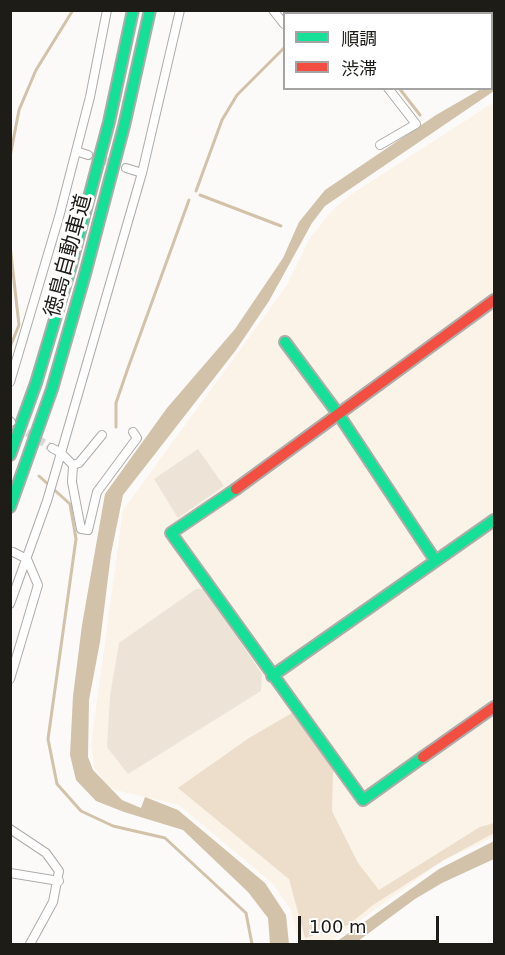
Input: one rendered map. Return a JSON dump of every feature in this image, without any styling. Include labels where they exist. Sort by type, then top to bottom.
[{"type":"main road","name":"徳島自動車道","points":[[10,455],[36,383],[73,257],[109,122],[133,10]]},
{"type":"main road","name":"徳島自動車道","points":[[10,507],[52,389],[85,274],[124,126],[150,10]]},
{"type":"main road","points":[[495,300],[339,415],[171,533],[363,800],[495,707]]},
{"type":"main road","points":[[285,342],[339,415],[435,560]]},
{"type":"main road","points":[[272,676],[495,520]]},
{"type":"street","points":[[10,382],[38,291],[76,151],[107,10]]},
{"type":"street","points":[[10,604],[47,501],[142,173],[180,10]]},
{"type":"street","points":[[273,10],[283,22]]},
{"type":"street","points":[[380,145],[416,124],[390,90]]},
{"type":"street","points":[[76,151],[88,155]]},
{"type":"street","points":[[126,168],[142,173]]},
{"type":"street","points":[[73,465],[72,482],[81,529],[88,530],[97,492],[137,438],[133,432]]},
{"type":"street","points":[[73,465],[79,463],[102,435]]},
{"type":"street","points":[[52,448],[60,457],[73,465]]},
{"type":"street","points":[[10,679],[38,585],[27,559],[13,552]]},
{"type":"street","points":[[10,830],[46,853],[59,872],[53,902],[30,945]]},
{"type":"street","points":[[10,873],[59,881]]},
{"type":"shaded area","points":[[493,80],[494,91],[325,206],[312,223],[269,301],[236,350],[123,495],[111,554],[100,642],[89,700],[88,757],[93,770],[122,800],[141,808],[145,797],[178,810],[265,883],[286,915],[289,944],[270,944],[268,918],[248,892],[183,830],[96,801],[76,780],[70,755],[73,696],[82,625],[105,494],[167,408],[235,329],[283,258],[299,222],[325,190],[436,115],[479,90],[493,90]]},
{"type":"shaded area","points":[[494,102],[494,837],[444,860],[333,940],[299,944],[291,910],[273,884],[179,805],[115,790],[106,784],[94,767],[91,744],[123,510],[287,285],[310,238],[330,213],[347,197]]},
{"type":"shaded area","points":[[198,449],[224,486],[178,518],[154,479]]},
{"type":"shaded area","points":[[196,589],[204,589],[262,674],[261,691],[128,774],[107,747],[110,696],[119,643]]},
{"type":"shaded area","points":[[292,713],[333,769],[332,811],[358,863],[379,890],[480,827],[494,823],[494,833],[444,860],[373,905],[348,925],[305,938],[289,879],[178,788],[249,738]]},
{"type":"shaded area","points":[[494,841],[494,859],[442,883],[415,899],[354,944],[324,944],[336,942],[439,869]]},
{"type":"waterway","points":[[10,157],[19,110],[36,70],[73,10]]},
{"type":"waterway","points":[[196,191],[222,120],[237,95],[283,49]]},
{"type":"waterway","points":[[401,90],[420,115]]},
{"type":"waterway","points":[[200,195],[281,226]]},
{"type":"waterway","points":[[116,427],[116,403],[189,200]]},
{"type":"waterway","points":[[10,245],[19,325],[10,347]]},
{"type":"waterway","points":[[39,476],[70,504],[76,539],[48,739],[57,784],[81,811],[113,826],[165,838],[246,913],[252,944]]},
{"type":"tunnel","points":[[88,155],[126,168]]},
{"type":"tunnel","points":[[17,426],[52,448]]},
{"type":"traffic: fast","points":[[10,455],[36,383],[70,269],[109,122],[133,10]]},
{"type":"traffic: fast","points":[[10,507],[52,389],[85,274],[124,126],[150,10]]},
{"type":"traffic: fast","points":[[285,342],[339,415],[435,560]]},
{"type":"traffic: fast","points":[[236,489],[171,533],[363,800],[423,757]]},
{"type":"traffic: fast","points":[[272,676],[494,520]]},
{"type":"traffic: jam","points":[[236,489],[494,300]]},
{"type":"traffic: jam","points":[[423,757],[494,707]]}]
